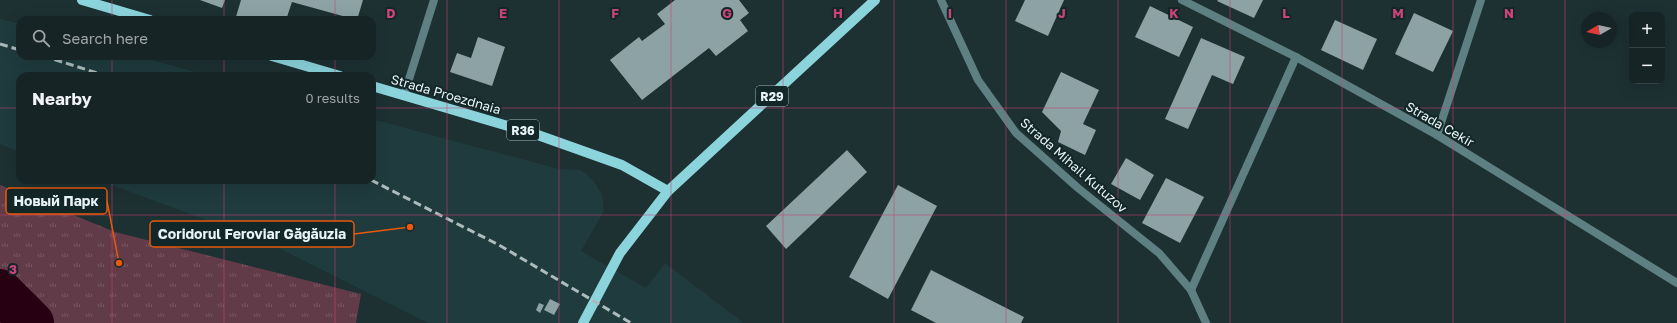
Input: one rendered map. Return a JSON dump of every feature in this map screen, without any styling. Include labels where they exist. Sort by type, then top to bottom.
[{"type":"main road","points":[[82,0],[136,16]]},
{"type":"main road","name":"R29","points":[[583,323],[620,253],[668,191],[875,0]]},
{"type":"main road","points":[[286,60],[326,72]]},
{"type":"main road","name":"Strada Proezdnaia","points":[[376,87],[535,134],[622,165],[668,191]]},
{"type":"street","points":[[404,95],[434,0]]},
{"type":"street","name":"Strada Mihail Kutuzov","points":[[941,0],[978,80],[1016,133],[1078,188],[1159,253],[1190,290],[1206,323]]},
{"type":"street","name":"Strada Cekir","points":[[1182,0],[1296,57],[1437,135],[1638,261],[1677,283]]},
{"type":"street","points":[[1437,135],[1481,0]]},
{"type":"street","points":[[1190,290],[1296,57]]},
{"type":"shaded area","points":[[0,19],[16,23],[16,60],[152,60],[195,72],[16,72],[16,150],[0,144]]},
{"type":"shaded area","points":[[376,120],[559,169],[581,170],[592,179],[602,194],[604,211],[581,251],[646,288],[665,263],[744,323],[428,323],[269,243],[109,184],[376,184]]},
{"type":"green space","points":[[0,185],[115,232],[361,294],[356,323],[0,323]]},
{"type":"building","points":[[200,0],[225,0],[222,8]]},
{"type":"building","points":[[241,0],[363,0],[358,16],[343,16],[292,2],[287,16],[236,16]]},
{"type":"building","points":[[675,0],[739,0],[749,13],[740,20],[748,31],[716,56],[709,48],[642,100],[610,60],[639,37],[642,41],[665,24],[657,14]]},
{"type":"building","points":[[1025,0],[1064,0],[1048,36],[1015,21]]},
{"type":"building","points":[[1263,0],[1254,18],[1217,1]]},
{"type":"building","points":[[1150,6],[1193,27],[1179,57],[1135,37]]},
{"type":"building","points":[[1414,13],[1453,31],[1433,72],[1395,54]]},
{"type":"building","points":[[1335,20],[1377,39],[1363,70],[1321,50]]},
{"type":"building","points":[[478,37],[505,47],[492,86],[450,72],[457,53],[471,58]]},
{"type":"building","points":[[1201,38],[1245,57],[1233,84],[1212,75],[1188,129],[1165,119]]},
{"type":"building","points":[[1061,72],[1099,90],[1083,124],[1096,130],[1085,155],[1058,142],[1061,131],[1042,112]]},
{"type":"building","points":[[847,150],[867,172],[786,249],[766,226]]},
{"type":"building","points":[[1126,158],[1154,175],[1140,200],[1111,184]]},
{"type":"building","points":[[1166,178],[1204,197],[1180,243],[1142,223]]},
{"type":"building","points":[[898,185],[937,206],[888,299],[849,277]]},
{"type":"building","points":[[931,270],[1024,317],[1021,323],[936,323],[911,310]]},
{"type":"building","points":[[550,299],[560,304],[554,315],[544,310]]},
{"type":"building","points":[[539,303],[544,305],[540,313],[536,310]]},
{"type":"waterway","points":[[0,291],[32,323]]},
{"type":"railway","points":[[0,44],[16,49]]},
{"type":"railway","points":[[56,60],[94,72]]},
{"type":"railway","points":[[376,183],[499,245],[631,323]]},
{"type":"place","name":"Coridorul Feroviar Găgăuzia","points":[[410,227]]},
{"type":"place","name":"Новый Парк","points":[[119,263]]}]
